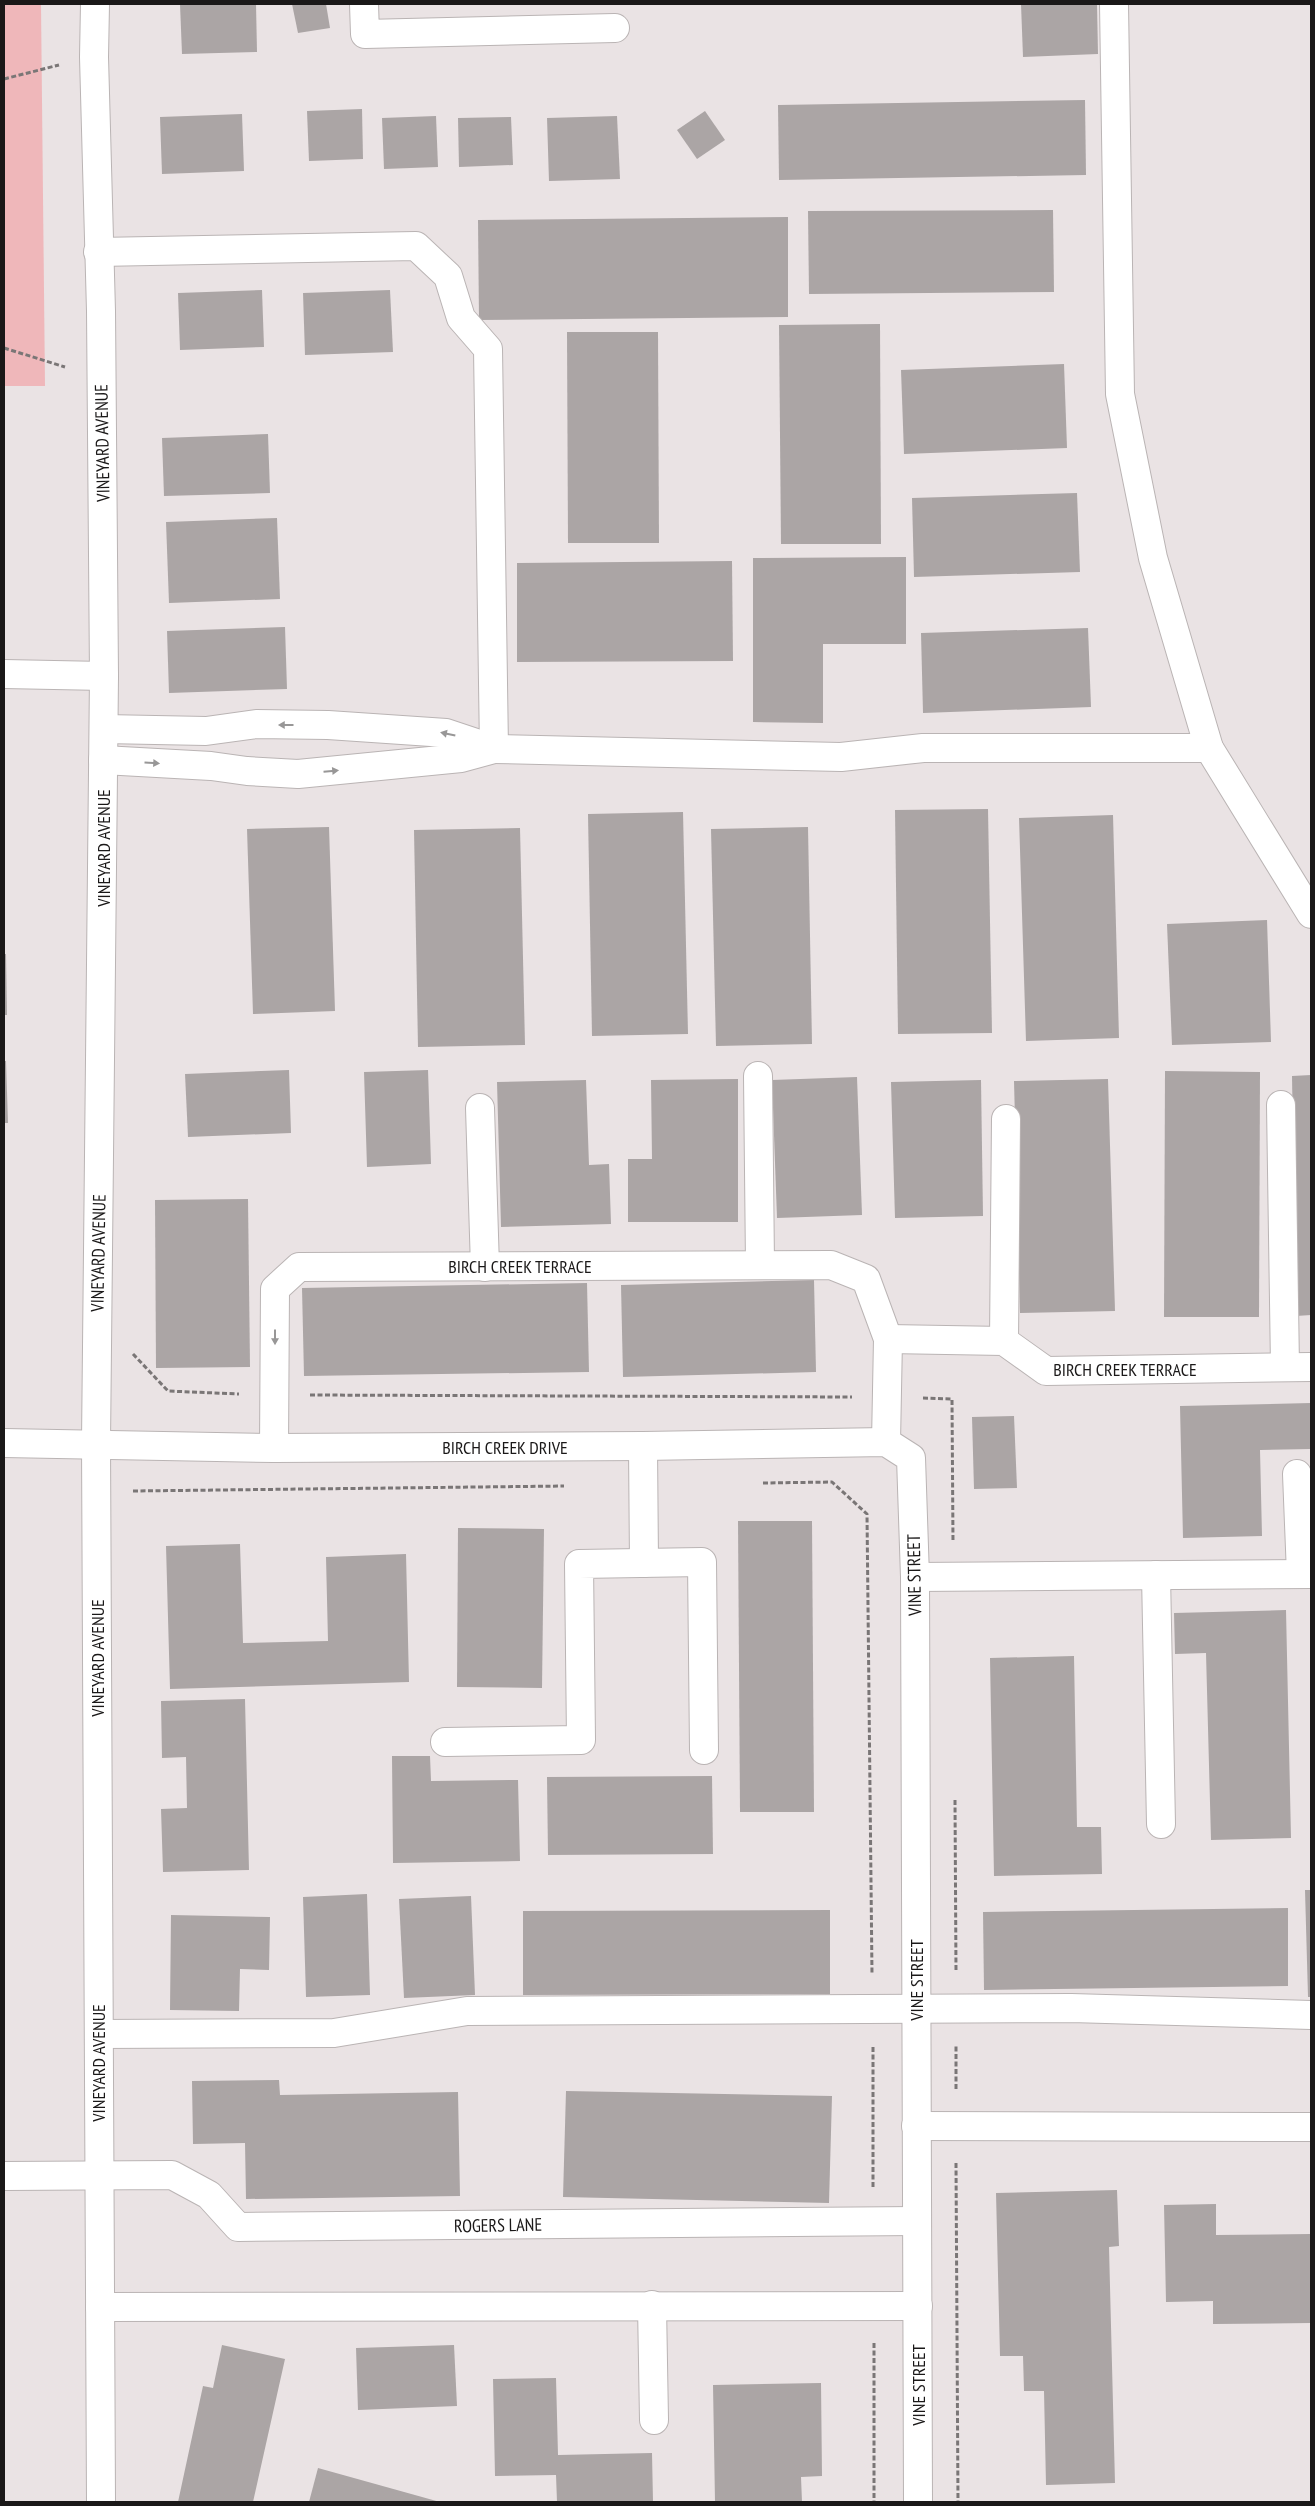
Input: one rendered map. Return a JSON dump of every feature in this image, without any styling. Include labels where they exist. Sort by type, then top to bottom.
[{"type":"street","name":"VINEYARD AVENUE","points":[[95,4],[94,57],[101,378],[104,676],[96,1443],[101,2502]]},
{"type":"street","points":[[364,4],[365,34],[615,28]]},
{"type":"street","points":[[1114,4],[1120,394],[1153,558],[1209,748],[1311,914]]},
{"type":"street","points":[[98,252],[416,246],[448,276],[461,318],[488,349],[494,749]]},
{"type":"street","points":[[4,674],[104,676]]},
{"type":"street","points":[[104,729],[206,731],[256,724],[328,725],[446,733],[494,749]]},
{"type":"street","points":[[103,760],[211,766],[247,771],[298,774],[461,758],[494,749],[841,757],[923,748],[1209,748]]},
{"type":"street","points":[[758,1076],[760,1266]]},
{"type":"street","points":[[1281,1105],[1298,1367]]},
{"type":"street","points":[[480,1108],[485,1267]]},
{"type":"street","points":[[888,1339],[1004,1342],[1006,1119]]},
{"type":"street","name":"BIRCH CREEK TERRACE","points":[[274,1448],[275,1288],[299,1267],[832,1265],[866,1279],[888,1339],[886,1442]]},
{"type":"street","name":"BIRCH CREEK TERRACE","points":[[1004,1342],[1046,1371],[1298,1367]]},
{"type":"street","name":"BIRCH CREEK DRIVE","points":[[4,1443],[96,1443],[274,1448],[643,1446],[886,1442]]},
{"type":"street","name":"VINE STREET","points":[[886,1442],[911,1458],[915,1577],[918,2502]]},
{"type":"street","points":[[643,1446],[644,1563]]},
{"type":"street","points":[[915,1577],[1306,1574],[1297,1474]]},
{"type":"street","points":[[445,1742],[581,1740],[578,1564],[702,1562],[704,1750]]},
{"type":"street","points":[[1156,1575],[1162,1824]]},
{"type":"street","points":[[98,2034],[334,2033],[467,2011],[1072,2008],[1311,2016]]},
{"type":"street","points":[[916,2126],[1311,2127]]},
{"type":"street","name":"ROGERS LANE","points":[[4,2176],[99,2177],[172,2175],[209,2195],[238,2227],[917,2221]]},
{"type":"street","points":[[652,2305],[654,2420]]},
{"type":"street","points":[[100,2307],[918,2306]]},
{"type":"path","points":[[4,79],[94,57]]},
{"type":"path","points":[[4,348],[101,378]]},
{"type":"path","points":[[130,1350],[168,1391],[275,1395],[888,1397],[952,1399]]},
{"type":"path","points":[[753,1483],[832,1482],[849,1495]]},
{"type":"path","points":[[127,1491],[574,1485]]},
{"type":"shaded area","points":[[4,4],[41,4],[45,386],[4,386]]},
{"type":"building","points":[[180,4],[256,4],[257,52],[182,54]]},
{"type":"building","points":[[292,4],[326,4],[330,28],[298,33]]},
{"type":"building","points":[[1021,4],[1097,4],[1098,54],[1023,57]]},
{"type":"building","points":[[1085,100],[1086,175],[779,180],[778,105]]},
{"type":"building","points":[[362,109],[363,159],[309,161],[307,111]]},
{"type":"building","points":[[705,111],[725,140],[697,159],[677,130]]},
{"type":"building","points":[[242,114],[244,171],[162,174],[160,117]]},
{"type":"building","points":[[436,116],[438,167],[384,169],[382,118]]},
{"type":"building","points":[[617,116],[620,179],[549,181],[547,118]]},
{"type":"building","points":[[511,117],[513,165],[459,167],[458,118]]},
{"type":"building","points":[[1053,210],[1054,292],[809,294],[808,211]]},
{"type":"building","points":[[788,217],[788,317],[479,320],[478,220]]},
{"type":"building","points":[[262,290],[264,347],[180,350],[178,293]]},
{"type":"building","points":[[390,290],[393,352],[305,355],[303,293]]},
{"type":"building","points":[[880,324],[881,544],[781,544],[779,325]]},
{"type":"building","points":[[567,332],[658,332],[659,543],[568,543]]},
{"type":"building","points":[[1064,364],[1067,448],[904,454],[901,370]]},
{"type":"building","points":[[268,434],[270,493],[164,496],[162,438]]},
{"type":"building","points":[[1077,493],[1080,572],[914,577],[912,498]]},
{"type":"building","points":[[277,518],[280,599],[169,603],[166,522]]},
{"type":"building","points":[[906,557],[906,644],[823,644],[823,723],[753,722],[753,558]]},
{"type":"building","points":[[732,561],[733,661],[517,662],[517,563]]},
{"type":"building","points":[[285,627],[287,689],[169,693],[167,631]]},
{"type":"building","points":[[1088,628],[1091,707],[923,713],[921,633]]},
{"type":"building","points":[[988,809],[992,1033],[898,1034],[895,810]]},
{"type":"building","points":[[683,812],[688,1034],[592,1036],[588,814]]},
{"type":"building","points":[[1113,815],[1119,1038],[1026,1041],[1019,818]]},
{"type":"building","points":[[329,827],[335,1011],[253,1014],[247,829]]},
{"type":"building","points":[[808,827],[812,1044],[716,1046],[711,829]]},
{"type":"building","points":[[520,828],[525,1045],[418,1047],[414,830]]},
{"type":"building","points":[[1267,920],[1271,1042],[1172,1045],[1167,924]]},
{"type":"building","points":[[4,954],[6,954],[7,1015],[4,1015]]},
{"type":"building","points":[[4,1061],[6,1061],[8,1123],[4,1123]]},
{"type":"building","points":[[289,1070],[291,1133],[188,1137],[185,1074]]},
{"type":"building","points":[[428,1070],[431,1164],[367,1167],[364,1072]]},
{"type":"building","points":[[1165,1071],[1260,1072],[1259,1317],[1164,1317]]},
{"type":"building","points":[[1311,1075],[1311,1315],[1296,1316],[1292,1076]]},
{"type":"building","points":[[857,1077],[862,1215],[777,1218],[772,1080]]},
{"type":"building","points":[[738,1079],[738,1222],[628,1222],[628,1159],[652,1159],[651,1080]]},
{"type":"building","points":[[1108,1079],[1115,1311],[1020,1313],[1014,1081]]},
{"type":"building","points":[[586,1080],[589,1165],[609,1164],[611,1224],[501,1227],[497,1082]]},
{"type":"building","points":[[981,1080],[983,1216],[895,1218],[891,1082]]},
{"type":"building","points":[[248,1199],[250,1367],[156,1368],[155,1200]]},
{"type":"building","points":[[814,1280],[816,1372],[623,1377],[621,1285]]},
{"type":"building","points":[[587,1283],[589,1372],[304,1376],[302,1288]]},
{"type":"building","points":[[1311,1403],[1311,1449],[1260,1450],[1262,1536],[1183,1538],[1180,1406]]},
{"type":"building","points":[[1014,1416],[1017,1488],[974,1489],[972,1417]]},
{"type":"building","points":[[738,1521],[812,1521],[814,1812],[740,1812]]},
{"type":"building","points":[[458,1528],[544,1529],[542,1688],[457,1687]]},
{"type":"building","points":[[240,1544],[243,1643],[328,1641],[326,1557],[406,1554],[409,1682],[170,1689],[166,1546]]},
{"type":"building","points":[[1286,1610],[1291,1838],[1211,1840],[1206,1653],[1175,1654],[1174,1613]]},
{"type":"building","points":[[1074,1656],[1077,1827],[1101,1827],[1102,1874],[994,1876],[990,1658]]},
{"type":"building","points":[[245,1699],[249,1870],[163,1872],[161,1809],[187,1808],[186,1757],[162,1758],[161,1701]]},
{"type":"building","points":[[392,1756],[430,1756],[431,1781],[518,1780],[520,1861],[393,1863]]},
{"type":"building","points":[[712,1776],[713,1854],[548,1855],[547,1777]]},
{"type":"building","points":[[1305,1890],[1311,1890],[1311,1997],[1308,1997]]},
{"type":"building","points":[[367,1894],[370,1995],[306,1997],[303,1897]]},
{"type":"building","points":[[471,1896],[475,1995],[404,1998],[399,1899]]},
{"type":"building","points":[[1288,1908],[1288,1986],[984,1990],[983,1912]]},
{"type":"building","points":[[830,1910],[830,1994],[523,1995],[523,1911]]},
{"type":"building","points":[[171,1915],[270,1917],[269,1970],[240,1969],[239,2011],[170,2010]]},
{"type":"building","points":[[279,2080],[280,2095],[458,2092],[460,2196],[246,2199],[245,2143],[193,2144],[192,2081]]},
{"type":"building","points":[[566,2091],[832,2096],[829,2203],[563,2197]]},
{"type":"building","points":[[1117,2190],[1119,2246],[1109,2247],[1115,2483],[1046,2485],[1044,2391],[1024,2391],[1023,2356],[1000,2356],[996,2193]]},
{"type":"building","points":[[1216,2204],[1216,2235],[1311,2234],[1311,2323],[1213,2324],[1213,2301],[1166,2302],[1164,2205]]},
{"type":"building","points":[[222,2345],[285,2359],[253,2502],[178,2502],[203,2386],[213,2388]]},
{"type":"building","points":[[454,2345],[457,2406],[358,2410],[356,2348]]},
{"type":"building","points":[[556,2378],[558,2455],[652,2453],[653,2502],[557,2502],[556,2475],[495,2476],[493,2379]]},
{"type":"building","points":[[821,2383],[822,2476],[801,2477],[802,2502],[715,2502],[713,2385]]},
{"type":"building","points":[[318,2468],[440,2502],[309,2502]]}]
